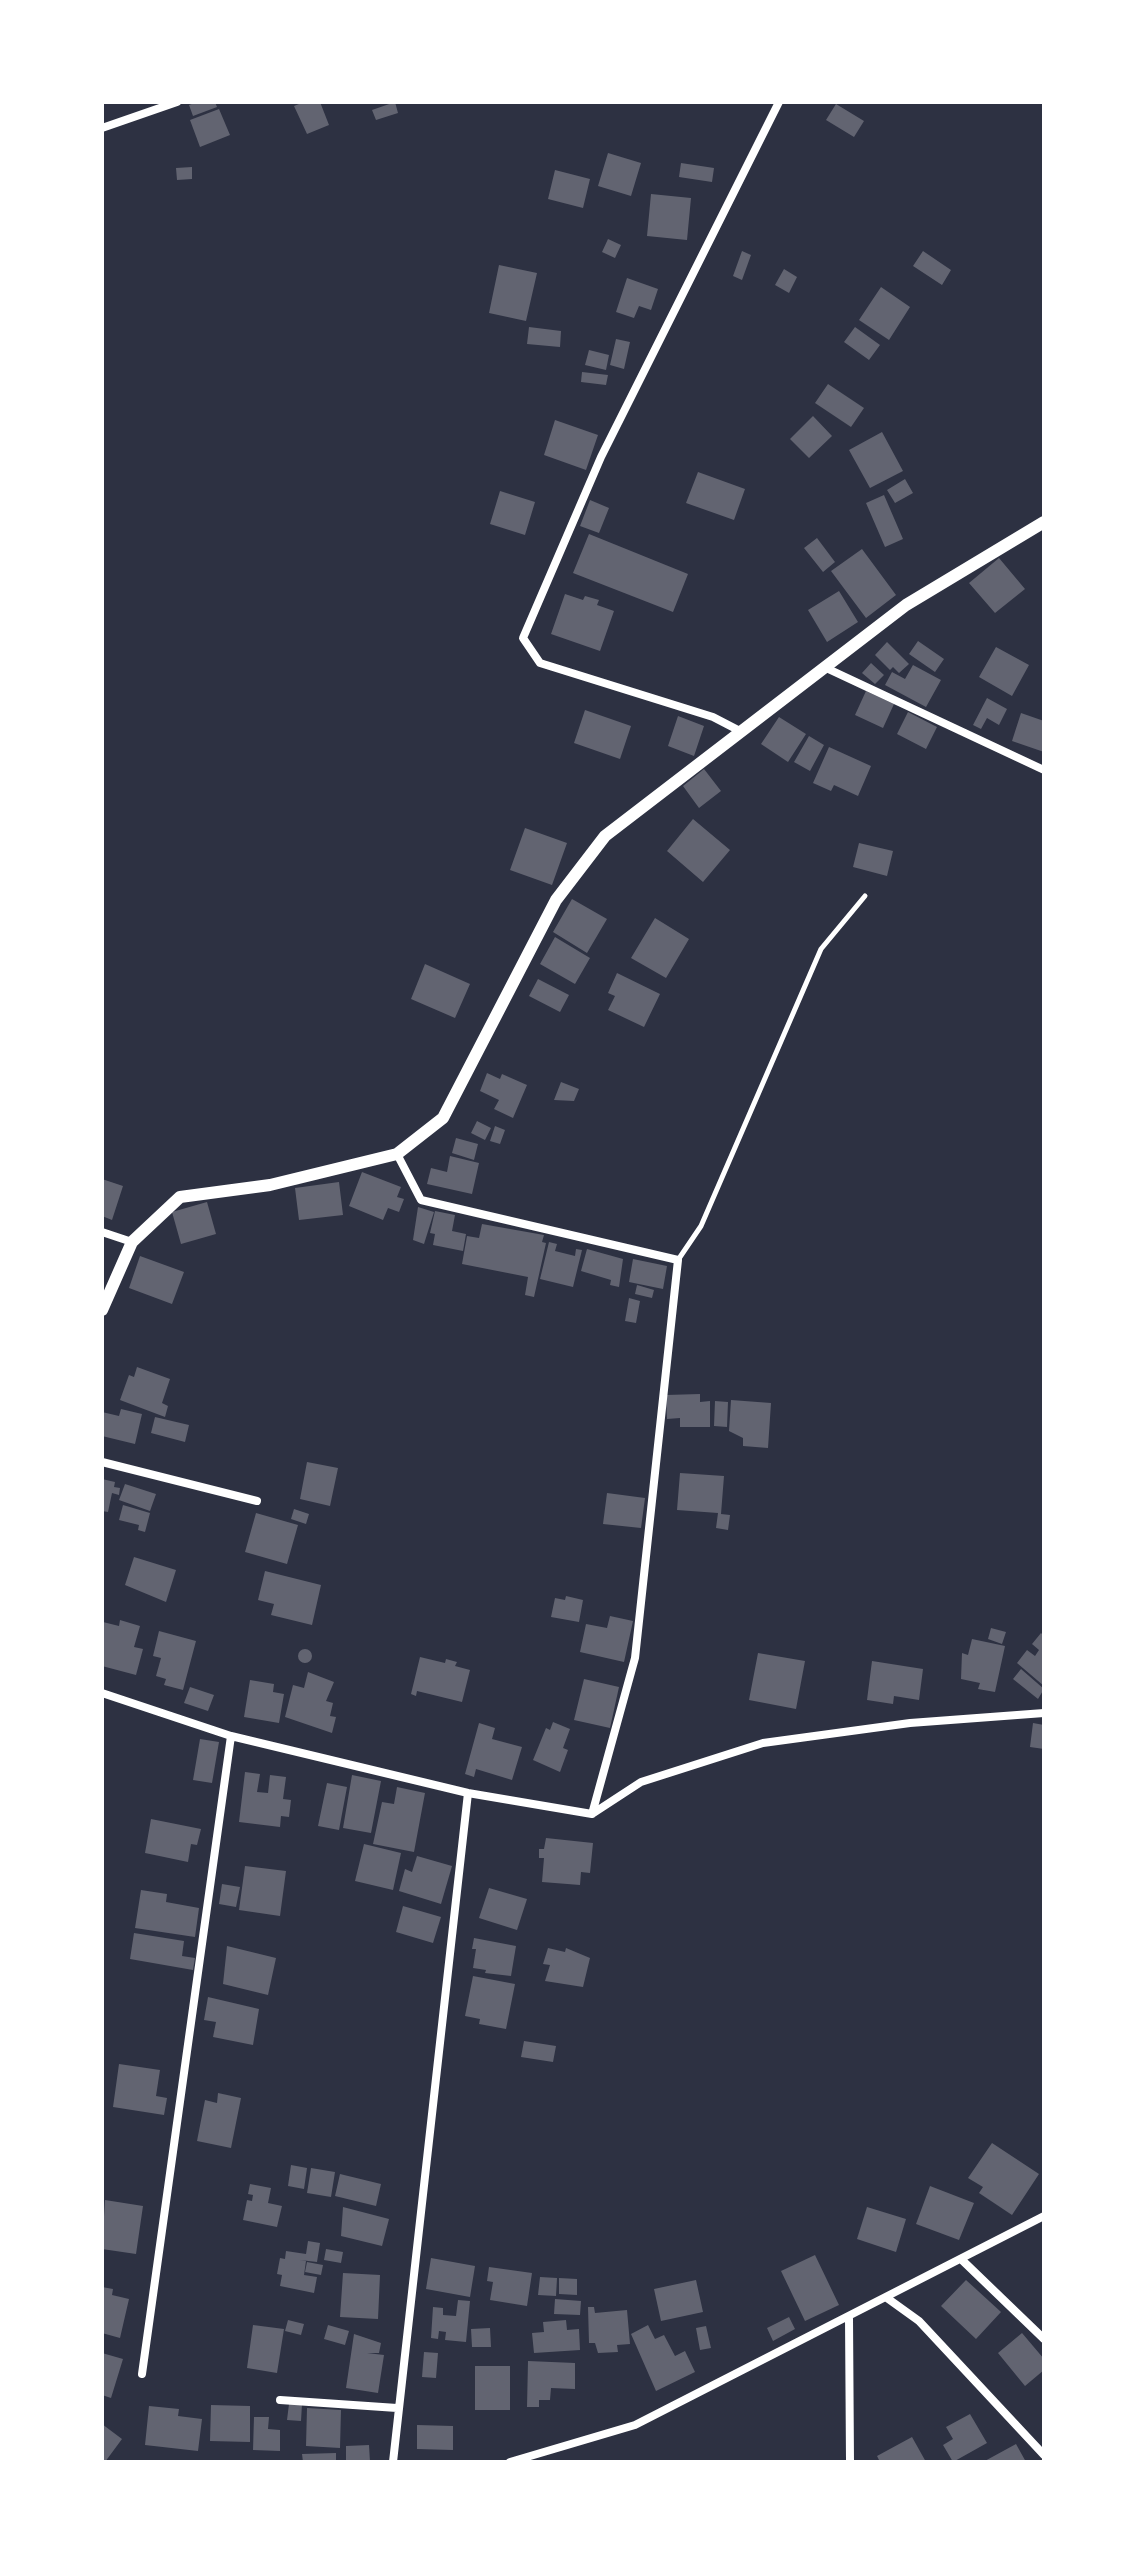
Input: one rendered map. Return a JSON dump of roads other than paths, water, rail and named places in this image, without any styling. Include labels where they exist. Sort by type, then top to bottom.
[{"type":"street","points":[[102,128],[177,102]]},
{"type":"street","points":[[740,731],[713,717],[540,663],[523,638],[601,457],[779,102]]},
{"type":"street","points":[[102,1310],[132,1242],[180,1197],[270,1185],[397,1154],[443,1118],[556,900],[605,836],[906,605],[1044,522]]},
{"type":"street","points":[[823,666],[1044,770]]},
{"type":"street","points":[[397,1154],[421,1200],[678,1260],[635,1658],[592,1814]]},
{"type":"street","points":[[102,1232],[132,1242]]},
{"type":"street","points":[[102,1462],[257,1501]]},
{"type":"street","points":[[102,1693],[231,1736],[468,1793],[592,1814],[641,1782],[763,1743],[910,1723],[1044,1713]]},
{"type":"street","points":[[142,2374],[231,1736]]},
{"type":"street","points":[[393,2462],[468,1793]]},
{"type":"street","points":[[510,2462],[635,2425],[1044,2216]]},
{"type":"street","points":[[962,2260],[1044,2339]]},
{"type":"street","points":[[887,2298],[919,2321],[1044,2455]]},
{"type":"street","points":[[849,2318],[850,2462]]},
{"type":"street","points":[[280,2400],[397,2408]]},
{"type":"lane","points":[[678,1260],[701,1226],[821,949],[865,896]]}]
